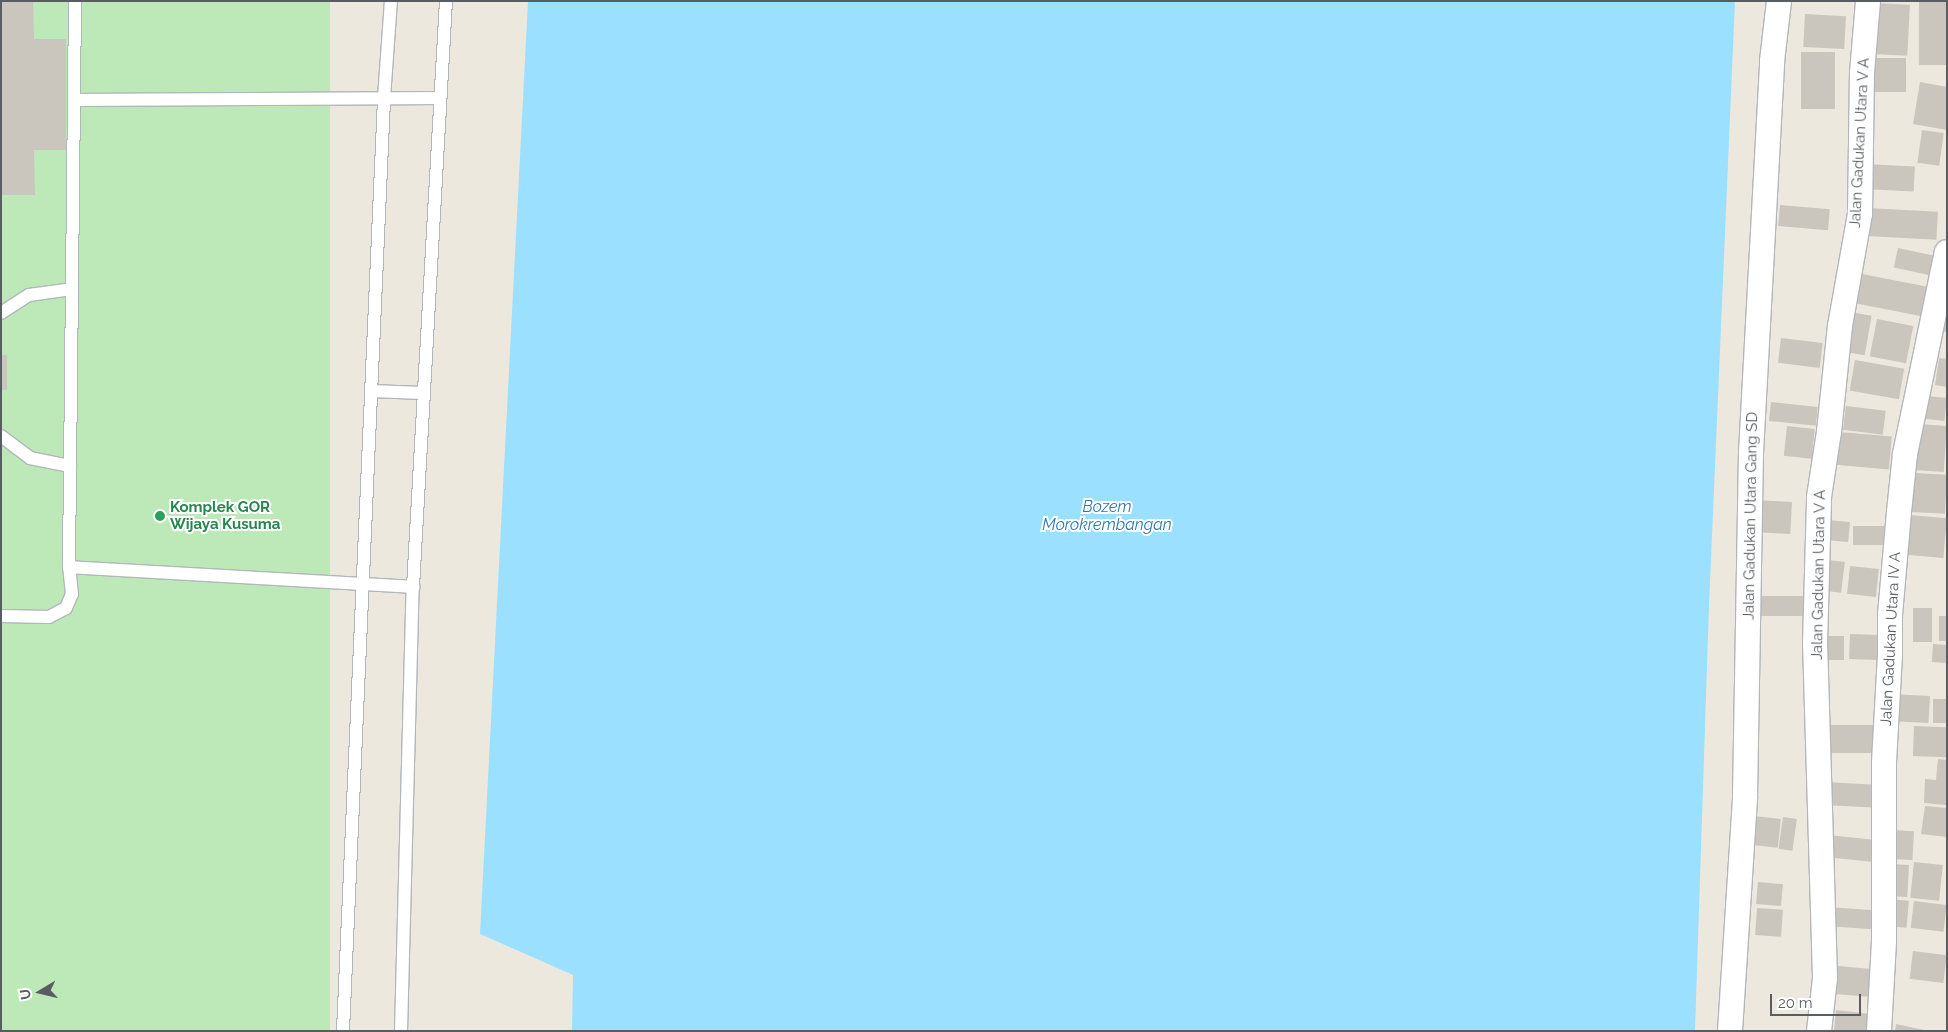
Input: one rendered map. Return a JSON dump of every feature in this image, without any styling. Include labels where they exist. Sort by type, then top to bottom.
[{"type":"street","name":"Jalan Gadukan Utara Gang SD","points":[[1730,1031],[1745,796],[1751,454],[1772,61],[1779,1]]},
{"type":"street","name":"Jalan Gadukan Utara V A","points":[[1819,1031],[1825,978],[1815,644],[1819,497],[1829,432],[1840,326],[1860,214],[1862,73],[1868,1]]},
{"type":"street","name":"Jalan Gadukan Utara IV A","points":[[1880,1031],[1884,942],[1884,762],[1890,615],[1905,454],[1947,252]]},
{"type":"lane","points":[[1,616],[49,617],[66,608],[72,594],[69,567],[76,1]]},
{"type":"lane","points":[[343,1031],[384,98],[391,1]]},
{"type":"lane","points":[[401,1031],[413,587],[439,98],[446,1]]},
{"type":"lane","points":[[74,100],[439,98]]},
{"type":"lane","points":[[1,313],[28,295],[72,289]]},
{"type":"lane","points":[[371,391],[423,393]]},
{"type":"lane","points":[[1,436],[30,458],[70,466]]},
{"type":"lane","points":[[69,567],[413,587]]},
{"type":"green space","name":"Komplek GOR Wijaya Kusuma","points":[[1,1],[330,1],[330,1031],[1,1031]]},
{"type":"water","name":"Bozem Morokrembangan","points":[[528,1],[1735,1],[1709,606],[1695,1031],[572,1031],[573,975],[480,934]]},
{"type":"building","points":[[1,1],[33,1],[34,39],[66,39],[66,150],[34,150],[35,195],[1,195]]},
{"type":"building","points":[[1919,1],[1947,1],[1947,65],[1919,65]]},
{"type":"building","points":[[1876,3],[1910,5],[1907,56],[1873,54]]},
{"type":"building","points":[[1805,14],[1846,16],[1844,49],[1803,47]]},
{"type":"building","points":[[1801,52],[1835,52],[1835,109],[1801,109]]},
{"type":"building","points":[[1867,58],[1906,58],[1906,92],[1867,92]]},
{"type":"building","points":[[1920,82],[1947,87],[1947,130],[1913,124]]},
{"type":"building","points":[[1922,130],[1944,133],[1939,166],[1917,163]]},
{"type":"building","points":[[1865,164],[1915,167],[1914,192],[1864,189]]},
{"type":"building","points":[[1780,205],[1830,209],[1828,230],[1778,226]]},
{"type":"building","points":[[1868,208],[1938,212],[1936,240],[1867,236]]},
{"type":"building","points":[[1898,248],[1935,256],[1931,275],[1894,268]]},
{"type":"building","points":[[1862,274],[1937,289],[1931,318],[1856,303]]},
{"type":"building","points":[[1947,307],[1947,332],[1935,330]]},
{"type":"building","points":[[1850,312],[1872,316],[1865,355],[1843,351]]},
{"type":"building","points":[[1877,319],[1913,326],[1906,363],[1870,356]]},
{"type":"building","points":[[1781,338],[1823,343],[1820,368],[1778,363]]},
{"type":"building","points":[[1,355],[7,355],[7,390],[1,390]]},
{"type":"building","points":[[1939,358],[1947,359],[1947,387],[1935,385]]},
{"type":"building","points":[[1855,360],[1904,369],[1899,399],[1850,391]]},
{"type":"building","points":[[1927,396],[1947,398],[1944,421],[1925,419]]},
{"type":"building","points":[[1771,402],[1818,407],[1816,426],[1769,421]]},
{"type":"building","points":[[1846,406],[1886,411],[1883,435],[1843,430]]},
{"type":"building","points":[[1918,424],[1947,426],[1944,472],[1915,470]]},
{"type":"building","points":[[1787,426],[1815,429],[1812,459],[1784,456]]},
{"type":"building","points":[[1839,432],[1892,437],[1889,469],[1836,465]]},
{"type":"building","points":[[1913,473],[1947,475],[1945,514],[1911,512]]},
{"type":"building","points":[[1754,500],[1792,502],[1790,534],[1752,532]]},
{"type":"building","points":[[1910,515],[1947,518],[1943,558],[1907,555]]},
{"type":"building","points":[[1827,520],[1850,522],[1848,542],[1825,540]]},
{"type":"building","points":[[1853,526],[1884,526],[1884,545],[1853,545]]},
{"type":"building","points":[[1828,560],[1845,562],[1841,593],[1824,591]]},
{"type":"building","points":[[1850,566],[1879,569],[1876,597],[1847,594]]},
{"type":"building","points":[[1759,596],[1816,596],[1816,616],[1759,616]]},
{"type":"building","points":[[1913,608],[1932,608],[1932,642],[1913,642]]},
{"type":"building","points":[[1939,616],[1947,616],[1947,641],[1939,641]]},
{"type":"building","points":[[1850,634],[1879,635],[1878,660],[1849,659]]},
{"type":"building","points":[[1820,636],[1844,636],[1844,660],[1820,660]]},
{"type":"building","points":[[1933,644],[1947,645],[1946,663],[1932,662]]},
{"type":"building","points":[[1891,694],[1930,696],[1929,723],[1890,721]]},
{"type":"building","points":[[1933,699],[1947,699],[1947,723],[1933,723]]},
{"type":"building","points":[[1824,725],[1880,725],[1880,753],[1824,753]]},
{"type":"building","points":[[1914,726],[1947,727],[1946,757],[1913,756]]},
{"type":"building","points":[[1938,759],[1947,760],[1946,805],[1924,803],[1925,779],[1936,780]]},
{"type":"building","points":[[1825,782],[1880,785],[1879,808],[1824,805]]},
{"type":"building","points":[[1925,806],[1947,808],[1947,837],[1921,834]]},
{"type":"building","points":[[1753,816],[1781,819],[1778,848],[1750,845]]},
{"type":"building","points":[[1783,817],[1797,819],[1792,851],[1779,849]]},
{"type":"building","points":[[1892,830],[1914,831],[1912,860],[1890,859]]},
{"type":"building","points":[[1828,835],[1881,841],[1878,862],[1826,857]]},
{"type":"building","points":[[1914,862],[1943,865],[1939,901],[1910,898]]},
{"type":"building","points":[[1891,864],[1909,865],[1907,897],[1889,896]]},
{"type":"building","points":[[1758,882],[1783,884],[1781,906],[1756,904]]},
{"type":"building","points":[[1888,899],[1909,901],[1907,928],[1886,926]]},
{"type":"building","points":[[1914,901],[1947,905],[1943,932],[1911,928]]},
{"type":"building","points":[[1827,907],[1878,911],[1877,930],[1826,926]]},
{"type":"building","points":[[1757,908],[1783,910],[1781,937],[1755,935]]},
{"type":"building","points":[[1913,951],[1947,955],[1943,983],[1910,979]]},
{"type":"building","points":[[1838,966],[1880,970],[1877,998],[1836,994]]},
{"type":"building","points":[[1836,1010],[1880,1015],[1878,1031],[1834,1031]]},
{"type":"building","points":[[1896,1024],[1924,1030],[1924,1031],[1895,1031]]},
{"type":"place","name":"Komplek GOR Wijaya Kusuma","points":[[160,516]]}]
